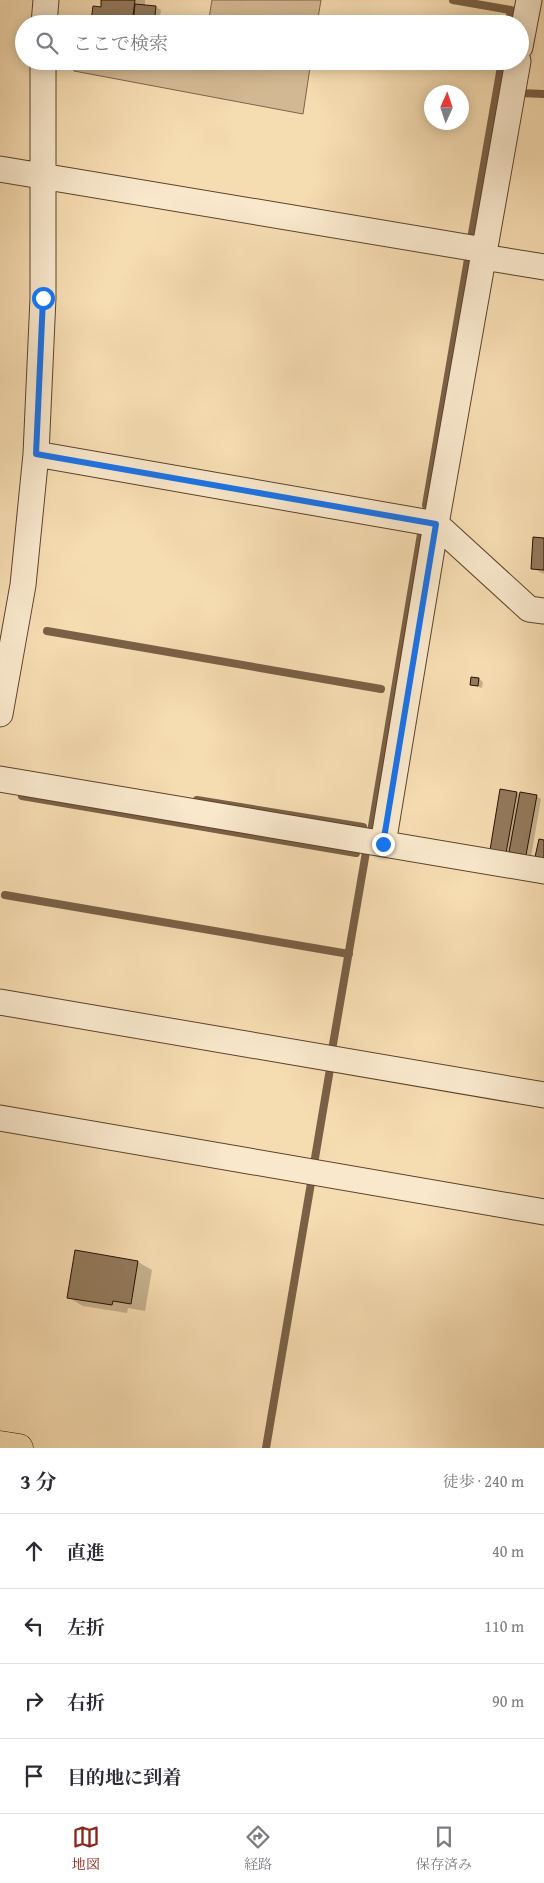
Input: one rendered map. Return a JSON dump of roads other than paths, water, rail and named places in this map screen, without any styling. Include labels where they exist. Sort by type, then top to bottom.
[{"type":"main road","points":[[0,1445],[19,1448]]},
{"type":"street","points":[[45,15],[46,0]]},
{"type":"street","points":[[526,15],[529,0]]},
{"type":"street","points":[[538,0],[544,1]]},
{"type":"street","points":[[0,714],[23,585],[36,454],[43,298],[43,70]]},
{"type":"street","points":[[383,844],[436,524],[516,70]]},
{"type":"street","points":[[0,169],[483,254],[544,268]]},
{"type":"street","points":[[36,454],[436,524],[529,610],[544,611]]},
{"type":"street","points":[[0,778],[544,871]]},
{"type":"street","points":[[0,1002],[544,1095]]},
{"type":"street","points":[[0,1118],[544,1212]]},
{"type":"waterway","points":[[453,0],[511,10],[510,15]]},
{"type":"waterway","points":[[471,239],[500,70]]},
{"type":"waterway","points":[[520,93],[544,94]]},
{"type":"waterway","points":[[426,505],[468,259]]},
{"type":"waterway","points":[[371,832],[421,534]]},
{"type":"waterway","points":[[47,631],[381,689]]},
{"type":"waterway","points":[[22,796],[356,853]]},
{"type":"waterway","points":[[197,800],[363,827]]},
{"type":"waterway","points":[[332,1050],[366,852]]},
{"type":"waterway","points":[[5,895],[349,954]]},
{"type":"waterway","points":[[314,1164],[330,1069]]},
{"type":"waterway","points":[[266,1448],[311,1183]]}]
